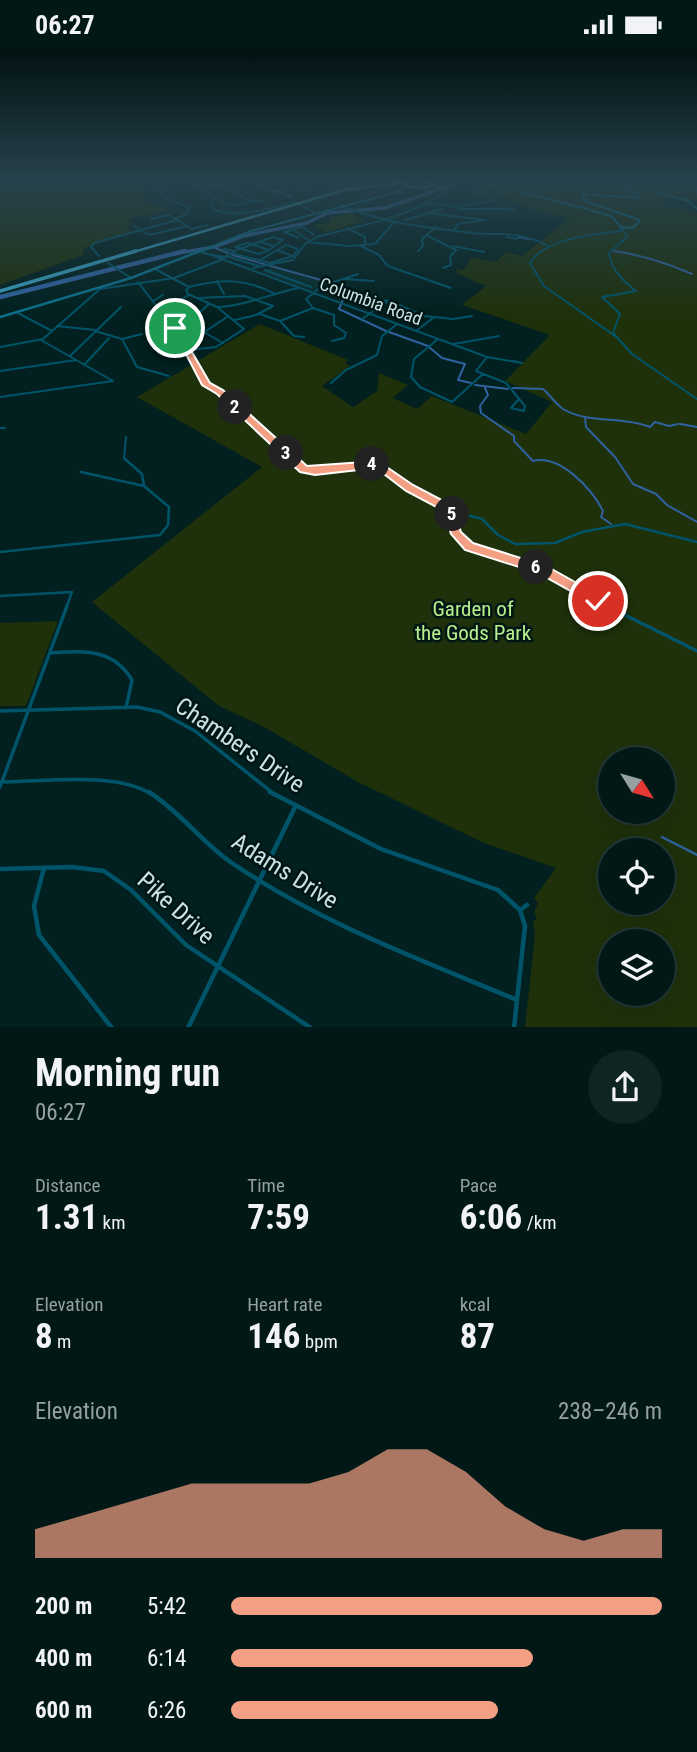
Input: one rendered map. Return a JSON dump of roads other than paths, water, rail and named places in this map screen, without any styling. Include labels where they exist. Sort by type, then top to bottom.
[{"type":"highway","points":[[0,290],[223,225]]},
{"type":"street","points":[[131,278],[91,249],[92,244],[158,225]]},
{"type":"street","points":[[134,226],[150,235],[187,226],[192,229],[208,225]]},
{"type":"street","points":[[0,317],[131,278],[271,225]]},
{"type":"street","points":[[257,272],[295,259],[308,241],[358,225]]},
{"type":"street","points":[[294,229],[308,241],[363,246],[379,242],[392,225]]},
{"type":"street","points":[[422,225],[517,239]]},
{"type":"street","points":[[454,230],[458,225]]},
{"type":"street","points":[[612,328],[620,314],[602,297],[635,292],[617,277],[609,256],[627,233],[618,225]]},
{"type":"street","points":[[635,225],[541,249],[530,261],[537,278],[615,336],[639,360],[697,399]]},
{"type":"street","points":[[299,237],[284,232],[303,227],[314,235]]},
{"type":"street","points":[[418,251],[423,246],[422,239],[436,227]]},
{"type":"street","points":[[347,228],[365,237],[363,246]]},
{"type":"street","points":[[506,236],[525,235],[539,243],[552,246]]},
{"type":"street","points":[[428,236],[453,246],[484,253]]},
{"type":"street","points":[[506,236],[507,241]]},
{"type":"street","points":[[0,347],[41,340],[94,292],[113,285],[174,278],[223,258],[232,252],[240,249],[251,244],[257,241],[274,237],[283,240],[272,248],[254,253],[240,249],[235,247],[251,244],[272,248]]},
{"type":"street","points":[[257,241],[293,256]]},
{"type":"street","points":[[539,243],[541,249]]},
{"type":"street","points":[[260,260],[286,245],[298,249],[293,256],[271,266]]},
{"type":"street","points":[[247,251],[257,246]]},
{"type":"street","points":[[363,246],[379,255],[388,266],[451,288]]},
{"type":"street","points":[[443,268],[451,265],[450,257],[456,250],[453,246]]},
{"type":"street","points":[[254,253],[263,248]]},
{"type":"street","points":[[224,249],[271,266]]},
{"type":"street","points":[[202,251],[258,266]]},
{"type":"street","points":[[272,254],[285,258]]},
{"type":"street","points":[[266,257],[278,261]]},
{"type":"street","name":"Columbia Road","points":[[223,258],[487,357],[513,362]]},
{"type":"street","points":[[252,268],[311,287]]},
{"type":"street","points":[[155,269],[190,287]]},
{"type":"street","points":[[332,341],[344,338],[346,333],[334,325],[332,313],[313,307],[306,299],[312,292],[331,282],[358,274]]},
{"type":"street","points":[[190,350],[214,348],[244,330],[217,307],[189,295],[186,290],[190,287],[229,278],[258,285],[273,293]]},
{"type":"street","points":[[341,278],[373,281]]},
{"type":"street","points":[[217,281],[223,287],[224,294]]},
{"type":"street","points":[[138,282],[190,350],[206,385],[220,392],[304,469],[315,472],[378,465],[410,488],[449,509],[482,519],[498,535],[515,544],[555,543],[582,532],[625,524],[697,542]]},
{"type":"street","points":[[331,282],[356,297],[388,301],[433,318],[472,316]]},
{"type":"street","points":[[197,298],[224,294],[256,296],[299,288]]},
{"type":"street","points":[[153,301],[163,295]]},
{"type":"street","points":[[171,305],[189,295]]},
{"type":"street","points":[[234,321],[260,314],[273,306],[256,296]]},
{"type":"street","points":[[217,307],[239,305],[256,296]]},
{"type":"street","points":[[362,319],[388,301]]},
{"type":"street","points":[[209,304],[188,324],[206,331],[223,343]]},
{"type":"street","points":[[70,356],[94,330],[121,307]]},
{"type":"street","points":[[280,321],[313,307]]},
{"type":"street","points":[[16,312],[52,331]]},
{"type":"street","points":[[260,314],[280,321],[292,334],[304,337]]},
{"type":"street","points":[[206,331],[228,316]]},
{"type":"street","points":[[416,331],[433,318]]},
{"type":"street","points":[[331,383],[346,370],[377,355],[382,336],[397,324]]},
{"type":"street","points":[[57,326],[94,330],[122,339],[142,334]]},
{"type":"street","points":[[605,329],[612,328]]},
{"type":"street","points":[[612,328],[615,336]]},
{"type":"street","points":[[454,344],[499,336]]},
{"type":"street","points":[[85,364],[111,337]]},
{"type":"street","points":[[122,339],[137,367],[169,376]]},
{"type":"street","points":[[438,339],[414,358],[411,377],[420,387],[452,402],[483,374]]},
{"type":"street","points":[[0,397],[113,381],[41,340]]},
{"type":"street","points":[[487,357],[476,368],[483,374],[506,383],[518,400]]},
{"type":"street","points":[[0,371],[78,360]]},
{"type":"street","points":[[0,428],[5,428]]},
{"type":"street","points":[[126,437],[123,457],[142,474],[144,486]]},
{"type":"street","points":[[0,552],[44,550],[162,535],[167,529],[170,510],[144,486],[119,482],[103,474],[81,473]]},
{"type":"street","points":[[449,509],[455,521],[456,534],[469,547],[542,569],[626,617],[697,651]]},
{"type":"street","points":[[455,521],[466,515]]},
{"type":"street","points":[[0,596],[72,592],[1,784]]},
{"type":"street","points":[[50,653],[96,652],[114,659],[131,680],[126,708]]},
{"type":"street","name":"Chambers Drive","points":[[0,711],[126,708],[160,712],[195,731],[269,791],[381,849],[498,890],[520,910]]},
{"type":"street","name":"Adams Drive","points":[[1,784],[103,781],[141,787],[170,805],[228,860],[350,931],[517,1000]]},
{"type":"street","points":[[188,1027],[296,805]]},
{"type":"street","points":[[44,868],[34,906],[39,935],[112,1027]]},
{"type":"street","name":"Pike Drive","points":[[0,869],[88,868],[111,875],[131,890],[177,939],[311,1027]]},
{"type":"street","points":[[514,1027],[526,934],[520,910],[527,905]]},
{"type":"waterway","points":[[178,253],[214,247],[243,236],[299,225]]},
{"type":"waterway","points":[[518,237],[529,239]]},
{"type":"waterway","points":[[213,247],[228,253]]},
{"type":"waterway","points":[[0,297],[185,251]]},
{"type":"waterway","points":[[614,251],[654,260],[692,274]]},
{"type":"waterway","points":[[232,255],[328,282]]},
{"type":"waterway","points":[[331,284],[346,292],[339,309],[386,331]]},
{"type":"waterway","points":[[389,332],[428,346]]},
{"type":"waterway","points":[[429,347],[442,358],[465,364],[458,380],[471,383]]},
{"type":"waterway","points":[[475,385],[508,389]]},
{"type":"waterway","points":[[485,388],[488,395],[480,406],[481,413],[514,436],[514,441],[533,461],[554,463],[574,475],[598,502],[603,511],[601,517],[611,524]]},
{"type":"waterway","points":[[513,388],[543,389],[563,409],[585,417]]},
{"type":"waterway","points":[[585,417],[650,427],[655,422],[669,426],[678,424]]},
{"type":"waterway","points":[[585,417],[586,427],[615,457],[633,484],[656,494],[667,505],[697,522]]},
{"type":"waterway","points":[[680,424],[697,427]]},
{"type":"waterway","points":[[662,837],[697,855]]},
{"type":"park label","name":"Garden of the Gods Park","points":[[473,621]]}]
